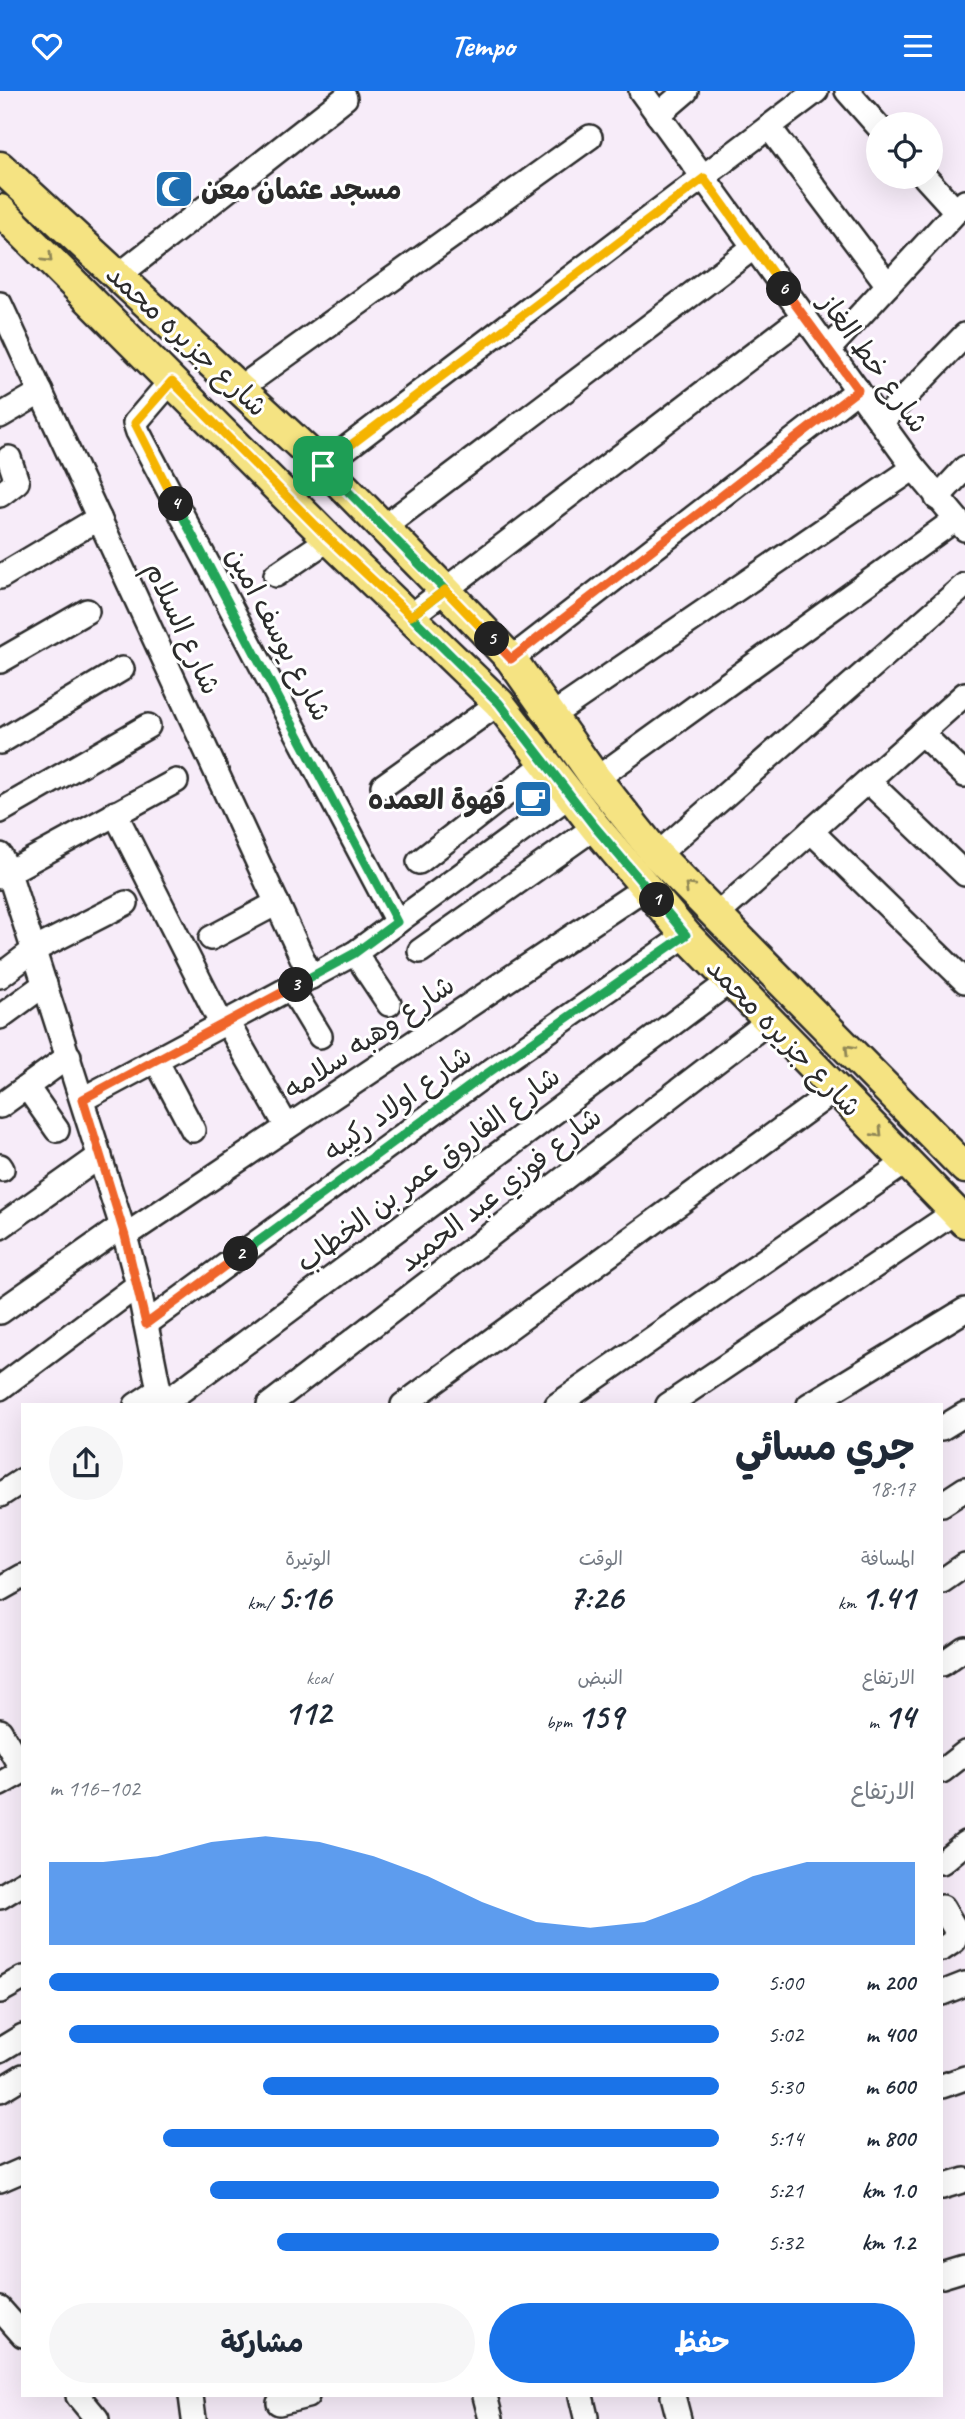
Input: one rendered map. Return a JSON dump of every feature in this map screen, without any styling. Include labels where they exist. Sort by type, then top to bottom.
[{"type":"main road","name":"شارع جزيره محمد","points":[[1,169],[323,466],[445,590],[511,659],[596,779],[657,855],[964,1167]]},
{"type":"main road","name":"شارع جزيره محمد","points":[[3,220],[172,381],[329,539],[499,703],[595,827],[686,935],[953,1209]]},
{"type":"main road","points":[[953,1209],[964,1167]]},
{"type":"street","name":"شارع خط الغاز","points":[[641,91],[914,468],[960,524]]},
{"type":"street","points":[[658,115],[686,91]]},
{"type":"street","points":[[323,466],[816,91]]},
{"type":"street","points":[[847,91],[866,112]]},
{"type":"street","points":[[118,276],[345,98]]},
{"type":"street","points":[[769,127],[888,285]]},
{"type":"street","points":[[239,389],[590,137]]},
{"type":"street","points":[[828,350],[961,207],[939,189]]},
{"type":"street","points":[[384,527],[754,247]]},
{"type":"street","name":"شارع السلام","points":[[0,304],[277,904],[320,1036]]},
{"type":"street","points":[[411,616],[804,316]]},
{"type":"street","points":[[881,422],[965,335]]},
{"type":"street","name":"شارع يوسف امين","points":[[172,381],[139,416],[135,423],[138,432],[397,922]]},
{"type":"street","points":[[511,659],[858,390]]},
{"type":"street","points":[[0,416],[41,392]]},
{"type":"street","points":[[0,495],[17,482],[9,458]]},
{"type":"street","points":[[551,716],[914,468]]},
{"type":"street","points":[[937,498],[965,468]]},
{"type":"street","points":[[0,577],[99,518]]},
{"type":"street","points":[[596,779],[960,524]]},
{"type":"street","points":[[276,575],[329,539]]},
{"type":"street","points":[[657,855],[965,585]]},
{"type":"street","points":[[0,661],[87,611]]},
{"type":"street","points":[[0,742],[121,669]]},
{"type":"street","points":[[717,915],[965,694]]},
{"type":"street","points":[[383,786],[499,703]]},
{"type":"street","points":[[0,811],[148,726]]},
{"type":"street","points":[[921,733],[965,775]]},
{"type":"street","points":[[419,862],[546,764]]},
{"type":"street","points":[[161,1400],[138,1285],[123,1231],[34,950],[3,868],[176,781]]},
{"type":"street","points":[[868,781],[965,874]]},
{"type":"street","points":[[83,1099],[355,953],[570,795]]},
{"type":"street","points":[[115,813],[224,1024],[287,1128]]},
{"type":"street","points":[[420,951],[595,827]]},
{"type":"street","points":[[811,831],[965,981]]},
{"type":"street","name":"شارع وهبه سلامه","points":[[0,1312],[287,1128],[646,887]]},
{"type":"street","points":[[0,976],[34,950],[126,903]]},
{"type":"street","points":[[211,938],[277,904]]},
{"type":"street","name":"شارع اولاد ركيبه","points":[[146,1324],[485,1075],[686,935]]},
{"type":"street","points":[[355,953],[389,1004]]},
{"type":"street","name":"شارع الفاروق عمر بن الخطاب","points":[[161,1400],[730,981]]},
{"type":"street","points":[[0,1017],[45,984]]},
{"type":"street","name":"شارع فوزي عبد الحميد","points":[[272,1403],[769,1021]]},
{"type":"street","points":[[0,1106],[69,1056]]},
{"type":"street","points":[[156,1060],[193,1130]]},
{"type":"street","points":[[27,1087],[57,1130]]},
{"type":"street","points":[[405,1403],[835,1090]]},
{"type":"street","points":[[0,1227],[100,1156]]},
{"type":"street","points":[[559,1403],[906,1162]]},
{"type":"street","points":[[671,1403],[953,1209]]},
{"type":"street","points":[[0,1388],[138,1285]]},
{"type":"street","points":[[811,1403],[965,1310]]},
{"type":"street","points":[[943,1428],[965,1414]]},
{"type":"street","points":[[0,1496],[21,1481]]},
{"type":"street","points":[[943,1503],[965,1489]]},
{"type":"street","points":[[943,1580],[965,1565]]},
{"type":"street","points":[[0,1589],[21,1577]]},
{"type":"street","points":[[943,1663],[965,1648]]},
{"type":"street","points":[[11,1738],[21,1766]]},
{"type":"street","points":[[943,1770],[965,1753]]},
{"type":"street","points":[[0,1784],[21,1772]]},
{"type":"street","points":[[943,1861],[965,1843]]},
{"type":"street","points":[[0,1896],[21,1884]]},
{"type":"street","points":[[943,1948],[950,1945],[955,1936],[946,1913]]},
{"type":"street","points":[[0,1991],[21,1979]]},
{"type":"street","points":[[943,1993],[965,1984]]},
{"type":"street","points":[[0,2050],[21,2037]]},
{"type":"street","points":[[0,2090],[21,2077]]},
{"type":"street","points":[[943,2086],[965,2078]]},
{"type":"street","points":[[0,2180],[21,2171]]},
{"type":"street","points":[[943,2187],[965,2180]]},
{"type":"street","points":[[943,2276],[965,2269]]},
{"type":"street","points":[[0,2309],[21,2333]]},
{"type":"street","points":[[79,2397],[96,2419]]},
{"type":"street","points":[[191,2397],[194,2419]]},
{"type":"street","points":[[279,2403],[303,2397]]},
{"type":"street","points":[[673,2397],[679,2419]]},
{"type":"place","name":"مسجد عثمان معن","points":[[174,189]]},
{"type":"place","name":"قهوة العمده","points":[[533,799]]},
{"type":"route","points":[[323,466],[445,590],[411,616],[499,703],[595,827],[686,935],[485,1075],[146,1324],[125,1236],[83,1099],[355,953],[397,922],[138,432],[135,423],[139,416],[172,381],[329,539],[411,616],[445,590],[511,659],[858,390],[704,178],[323,466]]}]
